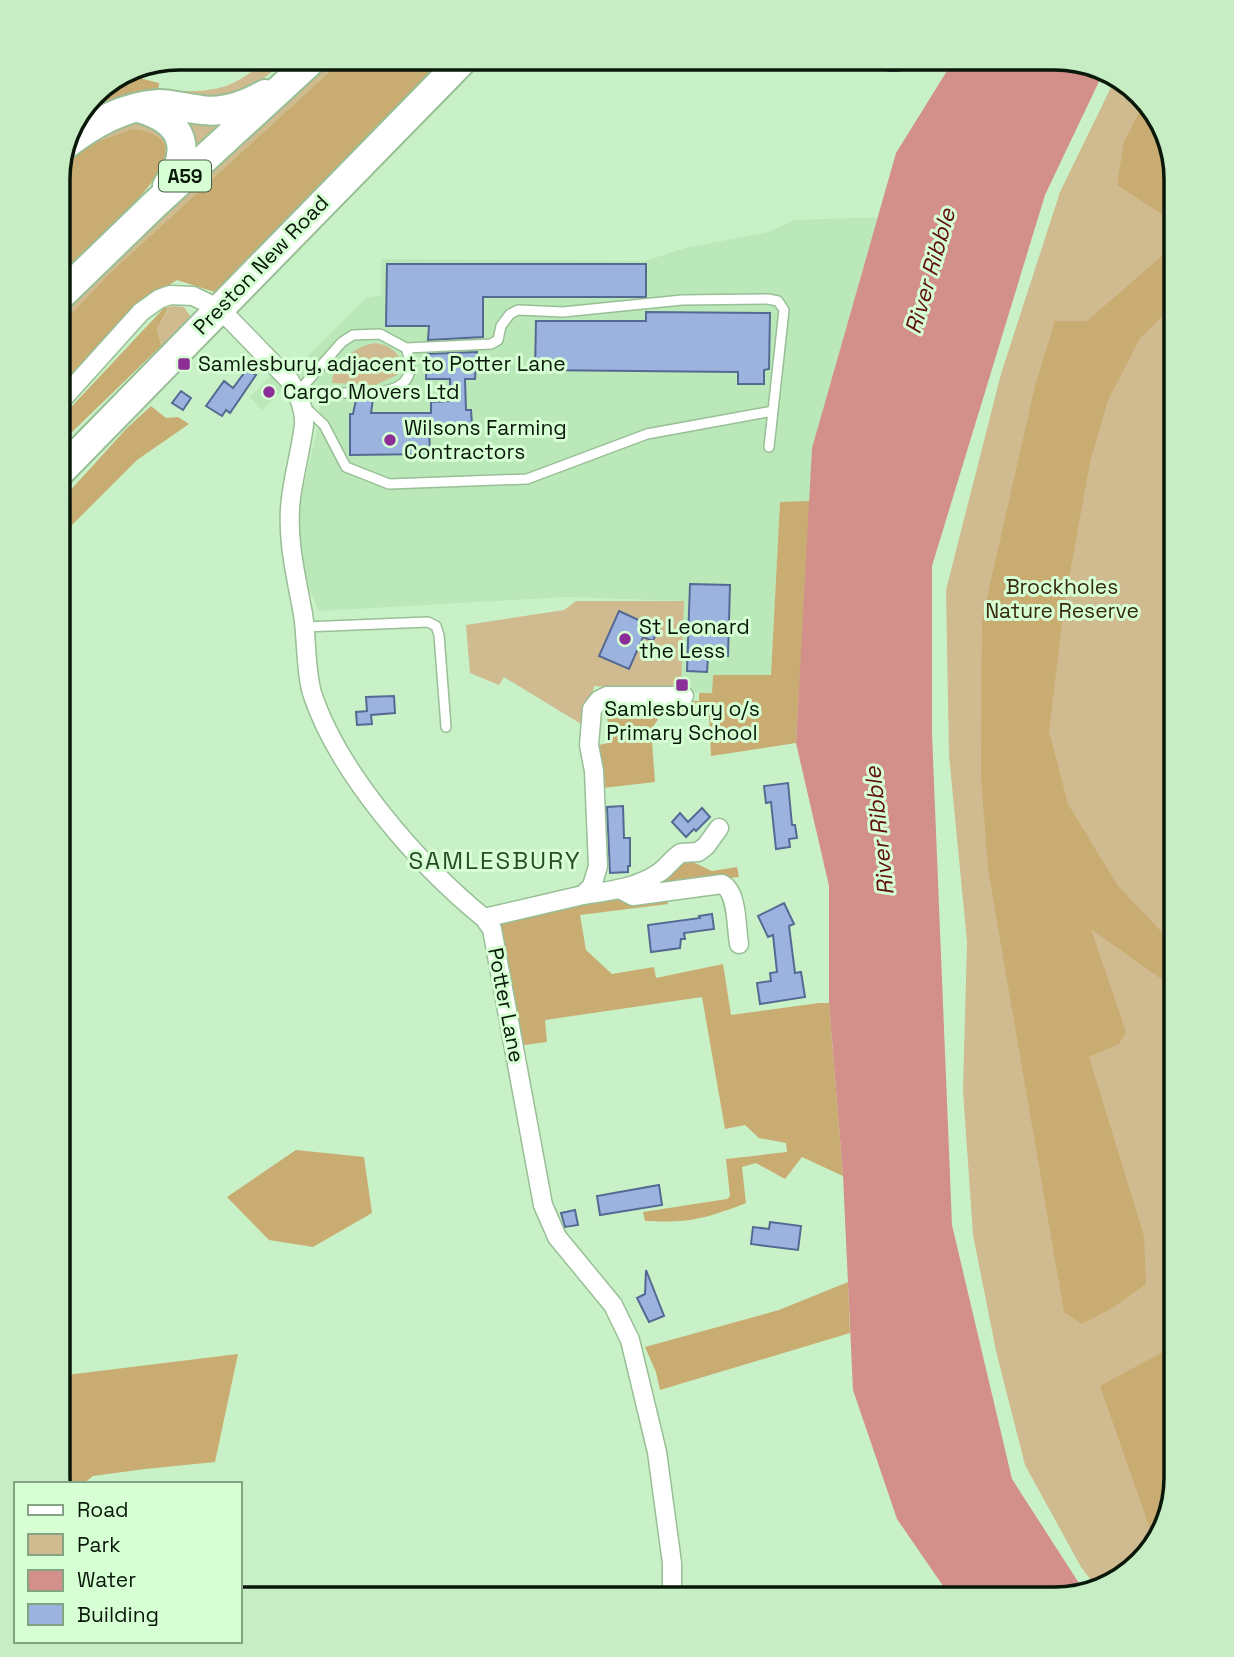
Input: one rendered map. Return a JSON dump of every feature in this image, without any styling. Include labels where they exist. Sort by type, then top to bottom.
[{"type":"highway","points":[[80,133],[92,124],[136,107],[162,104],[205,111],[225,110],[259,97],[298,70]]},
{"type":"highway","name":"A59","points":[[70,286],[301,70]]},
{"type":"highway","name":"Preston New Road","points":[[70,461],[453,70]]},
{"type":"highway","points":[[136,107],[157,113],[171,122],[179,134],[183,148],[181,162],[173,178],[153,206]]},
{"type":"highway","points":[[70,441],[102,428]]},
{"type":"street","points":[[70,391],[141,312],[159,299],[170,295],[193,296],[220,309],[290,381],[300,399]]},
{"type":"street","name":"Potter Lane","points":[[300,399],[304,425],[291,499],[290,539],[305,627],[311,690],[328,733],[356,781],[404,839],[492,929],[542,1205],[557,1237],[613,1305],[631,1340],[657,1452],[672,1563],[672,1587]]},
{"type":"street","points":[[583,895],[592,886],[598,866],[594,771],[589,745],[592,709],[598,700],[607,696],[684,696]]},
{"type":"street","points":[[484,918],[637,884],[661,872],[681,853],[698,852],[719,828]]},
{"type":"street","points":[[620,888],[633,896],[722,884],[732,895],[739,944]]},
{"type":"lane","points":[[300,399],[342,342],[353,335],[380,334],[406,348],[491,344],[498,340],[501,326],[510,314],[518,310],[563,312],[682,300],[778,301],[784,310],[769,447]]},
{"type":"lane","points":[[300,399],[383,393],[399,387],[408,377],[410,370],[411,362],[406,348]]},
{"type":"lane","points":[[300,399],[324,425],[346,467],[389,484],[527,479],[648,434],[773,411]]},
{"type":"lane","points":[[305,627],[428,622],[436,626],[446,727]]},
{"type":"shaded area","points":[[877,218],[812,448],[810,501],[780,503],[771,675],[713,675],[712,693],[681,692],[684,601],[566,597],[319,611],[309,589],[297,522],[318,428],[320,400],[295,369],[366,298],[381,295],[381,259],[645,261],[685,248],[768,232],[795,220]]},
{"type":"shaded area","points":[[274,373],[285,388],[262,410],[250,397]]},
{"type":"green space","points":[[254,70],[274,70],[232,100],[172,97],[175,91],[216,89]]},
{"type":"green space","points":[[318,70],[331,70],[112,271],[70,316],[70,300],[141,228]]},
{"type":"green space","points":[[331,70],[436,70],[221,294],[177,280],[133,308],[70,379],[70,315],[112,271]]},
{"type":"green space","points":[[140,78],[159,83],[158,92],[89,119],[107,97]]},
{"type":"green space","name":"Brockholes Nature Reserve","points":[[1111,87],[1132,102],[1149,125],[1160,151],[1164,179],[1164,1478],[1156,1519],[1141,1544],[1121,1564],[1091,1580],[1081,1567],[1025,1465],[996,1351],[973,1235],[963,1090],[967,942],[949,755],[946,590],[1001,374],[1060,192]]},
{"type":"green space","points":[[1140,111],[1156,138],[1160,151],[1164,179],[1164,215],[1117,185],[1124,142]]},
{"type":"green space","points":[[175,118],[225,119],[189,151]]},
{"type":"green space","points":[[143,120],[170,134],[165,173],[151,186],[163,168],[72,160],[75,149],[88,139],[120,124]]},
{"type":"green space","points":[[132,129],[154,134],[164,144],[165,157],[159,171],[136,201],[70,267],[70,172],[72,159],[92,144]]},
{"type":"green space","points":[[1164,254],[1164,315],[1140,338],[1108,400],[1090,462],[1065,600],[1049,731],[1068,804],[1118,886],[1164,934],[1164,981],[1091,929],[1126,1032],[1119,1044],[1089,1057],[1144,1236],[1146,1284],[1112,1308],[1082,1324],[1064,1312],[988,869],[981,776],[982,620],[1035,386],[1055,321],[1087,321]]},
{"type":"green space","points":[[184,307],[193,320],[169,347],[143,365],[161,346],[157,329],[168,310],[164,308]]},
{"type":"green space","points":[[164,308],[168,309],[157,329],[161,346],[70,432],[70,408]]},
{"type":"green space","points":[[375,343],[394,351],[402,361],[397,375],[375,385],[332,383],[336,368],[347,356]]},
{"type":"green space","points":[[151,406],[166,418],[178,417],[189,424],[137,460],[70,529],[70,491],[127,428]]},
{"type":"green space","points":[[810,501],[796,743],[711,756],[709,716],[666,709],[651,729],[655,782],[603,788],[594,746],[608,743],[607,702],[699,701],[699,693],[712,693],[713,675],[771,675],[780,502]]},
{"type":"green space","points":[[576,601],[684,601],[681,692],[594,686],[586,727],[504,677],[499,685],[470,673],[466,625],[564,610]]},
{"type":"green space","points":[[684,858],[712,871],[737,867],[739,877],[662,885],[660,879]]},
{"type":"green space","points":[[618,896],[667,898],[668,904],[580,915],[586,950],[612,974],[654,967],[656,978],[723,964],[731,1015],[829,1003],[843,1176],[802,1157],[785,1179],[756,1163],[742,1167],[746,1203],[697,1219],[645,1221],[643,1212],[727,1199],[730,1196],[726,1159],[787,1152],[786,1143],[759,1138],[745,1125],[725,1129],[702,997],[545,1020],[547,1042],[524,1045],[499,922]]},
{"type":"green space","points":[[296,1150],[364,1157],[372,1213],[313,1247],[269,1240],[227,1197]]},
{"type":"green space","points":[[848,1282],[850,1333],[660,1390],[656,1372],[645,1347],[779,1310]]},
{"type":"green space","points":[[1164,1351],[1163,1492],[1150,1530],[1100,1386]]},
{"type":"green space","points":[[238,1354],[215,1462],[93,1476],[86,1482],[70,1482],[70,1375]]},
{"type":"water","name":"River Ribble","points":[[948,70],[1062,70],[1100,80],[1045,195],[932,566],[932,734],[952,1225],[1012,1479],[1079,1584],[1069,1586],[944,1587],[897,1519],[853,1390],[843,1176],[829,1003],[829,886],[796,743],[812,448],[896,153]]},
{"type":"building","points":[[387,264],[646,264],[646,297],[483,297],[483,337],[428,340],[429,326],[386,326]]},
{"type":"building","points":[[646,312],[770,313],[769,369],[764,370],[764,384],[738,384],[738,372],[535,370],[536,321],[646,321]]},
{"type":"building","points":[[477,352],[475,379],[465,379],[466,410],[471,410],[472,424],[429,426],[430,454],[350,455],[350,414],[353,414],[356,400],[373,399],[371,413],[431,413],[431,402],[450,401],[450,379],[426,379],[427,354]]},
{"type":"building","points":[[247,369],[256,375],[230,413],[226,410],[222,416],[206,406],[224,381],[233,388]]},
{"type":"building","points":[[181,391],[191,398],[183,410],[172,403]]},
{"type":"building","points":[[690,584],[730,585],[728,656],[708,656],[707,672],[687,671]]},
{"type":"building","name":"St Leonard the Less","points":[[619,611],[658,629],[653,641],[643,637],[629,669],[599,656]]},
{"type":"building","points":[[394,696],[395,713],[371,715],[372,724],[357,725],[356,712],[367,711],[366,697]]},
{"type":"building","points":[[788,783],[792,825],[795,825],[797,838],[789,839],[790,847],[776,849],[771,802],[766,803],[764,786]]},
{"type":"building","points":[[623,806],[624,838],[630,838],[630,866],[628,872],[610,873],[607,807]]},
{"type":"building","points":[[702,808],[710,817],[686,837],[672,822],[680,813],[688,822]]},
{"type":"building","points":[[784,903],[794,924],[789,926],[795,973],[801,972],[805,997],[760,1004],[757,983],[771,981],[770,973],[777,972],[773,935],[768,937],[758,916]]},
{"type":"building","points":[[712,914],[714,929],[684,933],[685,939],[681,939],[680,948],[651,952],[648,925]]},
{"type":"building","points":[[659,1185],[662,1205],[600,1215],[597,1196]]},
{"type":"building","points":[[575,1210],[578,1225],[565,1227],[561,1213]]},
{"type":"building","points":[[770,1222],[801,1226],[798,1250],[751,1244],[753,1227],[769,1229]]},
{"type":"building","points":[[646,1270],[664,1316],[649,1322],[637,1298],[645,1294]]},
{"type":"place","name":"Samlesbury, adjacent to Potter Lane","points":[[184,364]]},
{"type":"place","name":"Cargo Movers Ltd","points":[[269,392]]},
{"type":"place","name":"Wilsons Farming Contractors","points":[[390,440]]},
{"type":"place","name":"St Leonard the Less","points":[[625,639]]},
{"type":"place","name":"Samlesbury o/s Primary School","points":[[682,685]]},
{"type":"district","name":"SAMLESBURY","points":[[495,861]]}]
